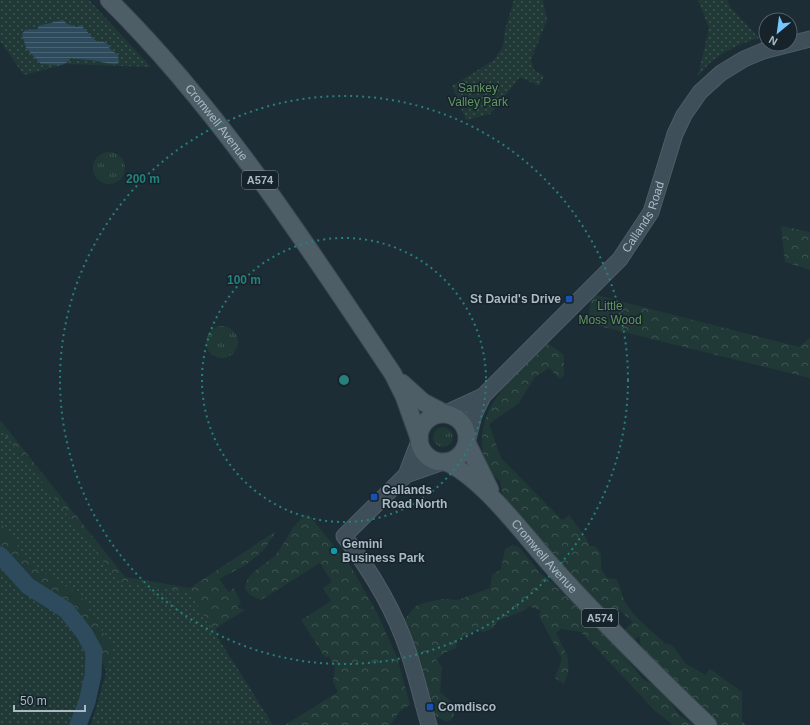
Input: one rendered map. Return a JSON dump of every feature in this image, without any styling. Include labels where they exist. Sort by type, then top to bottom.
[{"type":"main road","name":"Cromwell Avenue","points":[[109,0],[165,60],[248,162],[307,245],[393,374],[404,396],[419,439]]},
{"type":"main road","name":"Cromwell Avenue","points":[[393,374],[422,402],[445,413]]},
{"type":"main road","points":[[419,439],[423,423],[436,414],[445,413]]},
{"type":"main road","name":"A574","points":[[445,413],[459,419],[467,432],[467,441]]},
{"type":"main road","name":"A574","points":[[419,439],[424,454],[430,458],[445,462]]},
{"type":"main road","name":"Cromwell Avenue","points":[[467,441],[475,463],[499,506]]},
{"type":"main road","points":[[445,462],[460,456],[467,441]]},
{"type":"main road","name":"Cromwell Avenue","points":[[445,462],[465,472],[499,506],[558,574],[617,636],[708,725]]},
{"type":"street","name":"Callands Road","points":[[467,441],[474,415],[483,396],[595,285],[620,259],[631,244],[645,223],[656,199],[675,134],[684,115],[700,92],[721,73],[744,59],[764,51],[810,39]]},
{"type":"street","name":"Callands Road","points":[[445,413],[483,396]]},
{"type":"street","points":[[419,439],[406,475],[344,536],[365,564],[392,613],[408,651],[429,725]]},
{"type":"street","points":[[406,475],[445,462]]},
{"type":"green space","points":[[0,0],[89,0],[151,67],[67,64],[24,75],[0,41]]},
{"type":"green space","name":"Sankey Valley Park","points":[[514,0],[543,0],[547,20],[531,60],[534,70],[544,76],[539,86],[520,77],[490,114],[466,120],[452,86],[494,60],[503,46],[505,30]]},
{"type":"green space","points":[[698,0],[727,0],[731,8],[758,38],[741,44],[725,52],[710,63],[698,76],[709,28]]},
{"type":"green space","points":[[106,152],[112,152],[122,159],[125,168],[124,174],[118,181],[112,184],[106,184],[96,177],[93,171],[93,165],[100,155]]},
{"type":"green space","points":[[781,226],[810,232],[810,270],[785,262]]},
{"type":"green space","name":"Little Moss Wood","points":[[592,294],[799,347],[810,338],[810,378],[587,323]]},
{"type":"green space","points":[[219,326],[225,326],[235,333],[238,342],[237,348],[231,355],[225,358],[219,358],[209,351],[206,345],[206,339],[213,329]]},
{"type":"green space","points":[[548,343],[564,355],[564,375],[560,379],[549,368],[535,377],[518,404],[489,424],[501,458],[562,520],[569,515],[586,538],[589,546],[595,546],[601,554],[601,569],[607,578],[616,579],[625,602],[640,621],[666,644],[672,645],[686,664],[706,675],[710,669],[742,692],[742,721],[746,725],[718,725],[660,673],[644,656],[639,636],[630,643],[622,632],[633,622],[619,610],[603,614],[521,525],[514,509],[505,505],[500,481],[484,468],[482,443],[483,428],[486,416],[492,404],[510,381]]},
{"type":"green space","points":[[0,420],[125,577],[190,588],[276,531],[264,550],[244,566],[219,579],[229,592],[234,588],[241,603],[237,607],[245,610],[216,628],[218,644],[117,708],[102,661],[89,637],[80,626],[62,607],[31,580],[14,585],[0,570],[6,555],[0,546]]},
{"type":"green space","points":[[439,427],[447,427],[453,433],[453,441],[447,447],[439,447],[433,441],[433,433]]},
{"type":"green space","points":[[0,428],[120,583],[189,592],[273,725],[91,725],[113,648],[80,595],[32,565],[0,522]]},
{"type":"green space","points":[[308,514],[350,565],[377,613],[397,657],[410,705],[400,711],[390,725],[285,725],[338,692],[333,682],[335,667],[329,656],[325,657],[301,620],[331,601],[323,588],[332,582],[320,563],[261,600],[250,595],[245,589],[246,583],[252,573],[277,553],[294,526]]},
{"type":"green space","points":[[513,545],[520,548],[539,572],[552,582],[622,653],[642,678],[654,686],[668,699],[679,715],[694,725],[673,725],[655,711],[581,632],[561,629],[556,633],[568,658],[568,670],[564,684],[555,678],[562,659],[539,616],[541,611],[529,606],[525,610],[498,621],[493,628],[484,632],[477,630],[457,640],[456,648],[444,653],[436,660],[442,667],[440,692],[456,706],[453,718],[447,722],[435,716],[405,619],[416,606],[424,603],[443,599],[458,600],[490,588],[492,575],[501,569],[505,549]]},
{"type":"green space","points":[[0,568],[23,591],[60,615],[88,654],[78,708],[71,725],[0,725]]},
{"type":"water","points":[[63,20],[67,24],[77,27],[80,25],[95,40],[98,42],[102,41],[109,45],[109,48],[118,55],[119,62],[117,64],[112,64],[94,60],[71,58],[68,62],[61,65],[41,64],[26,48],[22,34],[25,30],[38,29],[38,26]]},
{"type":"waterway","points":[[0,555],[28,586],[66,610],[84,633],[94,651],[93,675],[87,702],[78,725]]},
{"type":"place","name":"St David's Drive","points":[[569,299]]},
{"type":"place","name":"Callands Road North","points":[[374,497]]},
{"type":"place","name":"Gemini Business Park","points":[[334,551]]},
{"type":"place","name":"Comdisco","points":[[430,707]]}]
